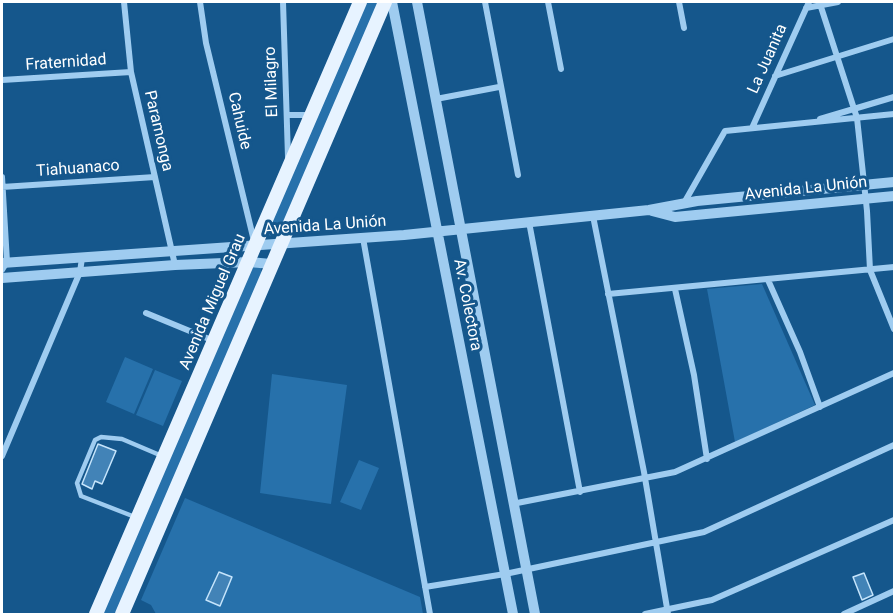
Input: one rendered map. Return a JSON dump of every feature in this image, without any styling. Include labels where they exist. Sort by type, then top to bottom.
[{"type":"main road","name":"Avenida Miguel Grau","points":[[96,615],[249,262],[289,162],[360,2]]},
{"type":"main road","points":[[122,615],[279,244],[386,2]]},
{"type":"street","name":"Paramonga","points":[[124,2],[131,72],[175,265]]},
{"type":"street","name":"Cahuide","points":[[200,2],[206,43],[255,246]]},
{"type":"street","name":"El Milagro","points":[[283,2],[289,162]]},
{"type":"street","name":"Av. Colectora","points":[[392,2],[513,615]]},
{"type":"street","name":"Av. Colectora","points":[[417,2],[535,615]]},
{"type":"street","points":[[484,2],[518,175]]},
{"type":"street","points":[[548,2],[561,69]]},
{"type":"street","points":[[679,2],[684,28]]},
{"type":"street","points":[[808,5],[821,8],[838,2]]},
{"type":"street","name":"La Juanita","points":[[752,128],[808,5]]},
{"type":"street","points":[[821,8],[857,118],[866,198],[870,270],[894,329]]},
{"type":"street","points":[[775,76],[894,39]]},
{"type":"street","name":"Fraternidad","points":[[2,80],[131,72]]},
{"type":"street","points":[[436,99],[499,87]]},
{"type":"street","points":[[801,123],[855,110],[894,97]]},
{"type":"street","points":[[684,203],[725,131],[894,114]]},
{"type":"street","points":[[287,115],[311,115]]},
{"type":"street","points":[[2,177],[4,265]]},
{"type":"street","name":"Tiahuanaco","points":[[2,187],[155,177]]},
{"type":"street","name":"Avenida La Unión","points":[[4,265],[437,232],[649,210],[684,203],[894,182]]},
{"type":"street","name":"Avenida La Unión","points":[[649,210],[675,217],[894,196]]},
{"type":"street","points":[[592,216],[646,479],[667,613]]},
{"type":"street","points":[[529,222],[580,492]]},
{"type":"street","points":[[363,238],[430,615]]},
{"type":"street","points":[[2,456],[80,272],[82,258]]},
{"type":"street","name":"Avenida La Unión","points":[[2,278],[175,265],[249,262],[271,264]]},
{"type":"street","points":[[608,294],[894,267]]},
{"type":"street","points":[[768,280],[800,352],[820,407]]},
{"type":"street","points":[[675,289],[694,375],[707,459]]},
{"type":"street","points":[[146,313],[214,341]]},
{"type":"street","points":[[512,504],[675,472],[894,373]]},
{"type":"street","points":[[425,587],[526,570],[657,544],[704,532],[894,445]]},
{"type":"street","points":[[645,615],[667,613],[712,600],[894,520]]},
{"type":"street","points":[[844,615],[894,591]]},
{"type":"lane","points":[[138,518],[81,496],[77,483],[95,440],[101,437],[122,439],[164,457]]},
{"type":"shaded area","points":[[366,2],[379,2],[281,236],[270,236],[267,232]]},
{"type":"shaded area","points":[[250,266],[261,268],[262,273],[117,614],[100,614]]},
{"type":"shaded area","points":[[762,284],[815,405],[735,442],[707,289]]},
{"type":"shaded area","points":[[125,357],[153,369],[134,414],[106,402]]},
{"type":"shaded area","points":[[155,370],[182,381],[163,426],[136,415]]},
{"type":"shaded area","points":[[272,374],[347,385],[331,504],[260,493]]},
{"type":"shaded area","points":[[359,460],[379,468],[361,510],[340,502]]},
{"type":"shaded area","points":[[185,498],[420,597],[423,614],[156,614],[151,605],[141,600]]},
{"type":"building","points":[[98,444],[116,451],[102,484],[95,481],[92,489],[82,484]]},
{"type":"building","points":[[219,572],[232,577],[220,606],[206,600]]},
{"type":"building","points":[[864,573],[873,595],[862,600],[853,577]]}]
